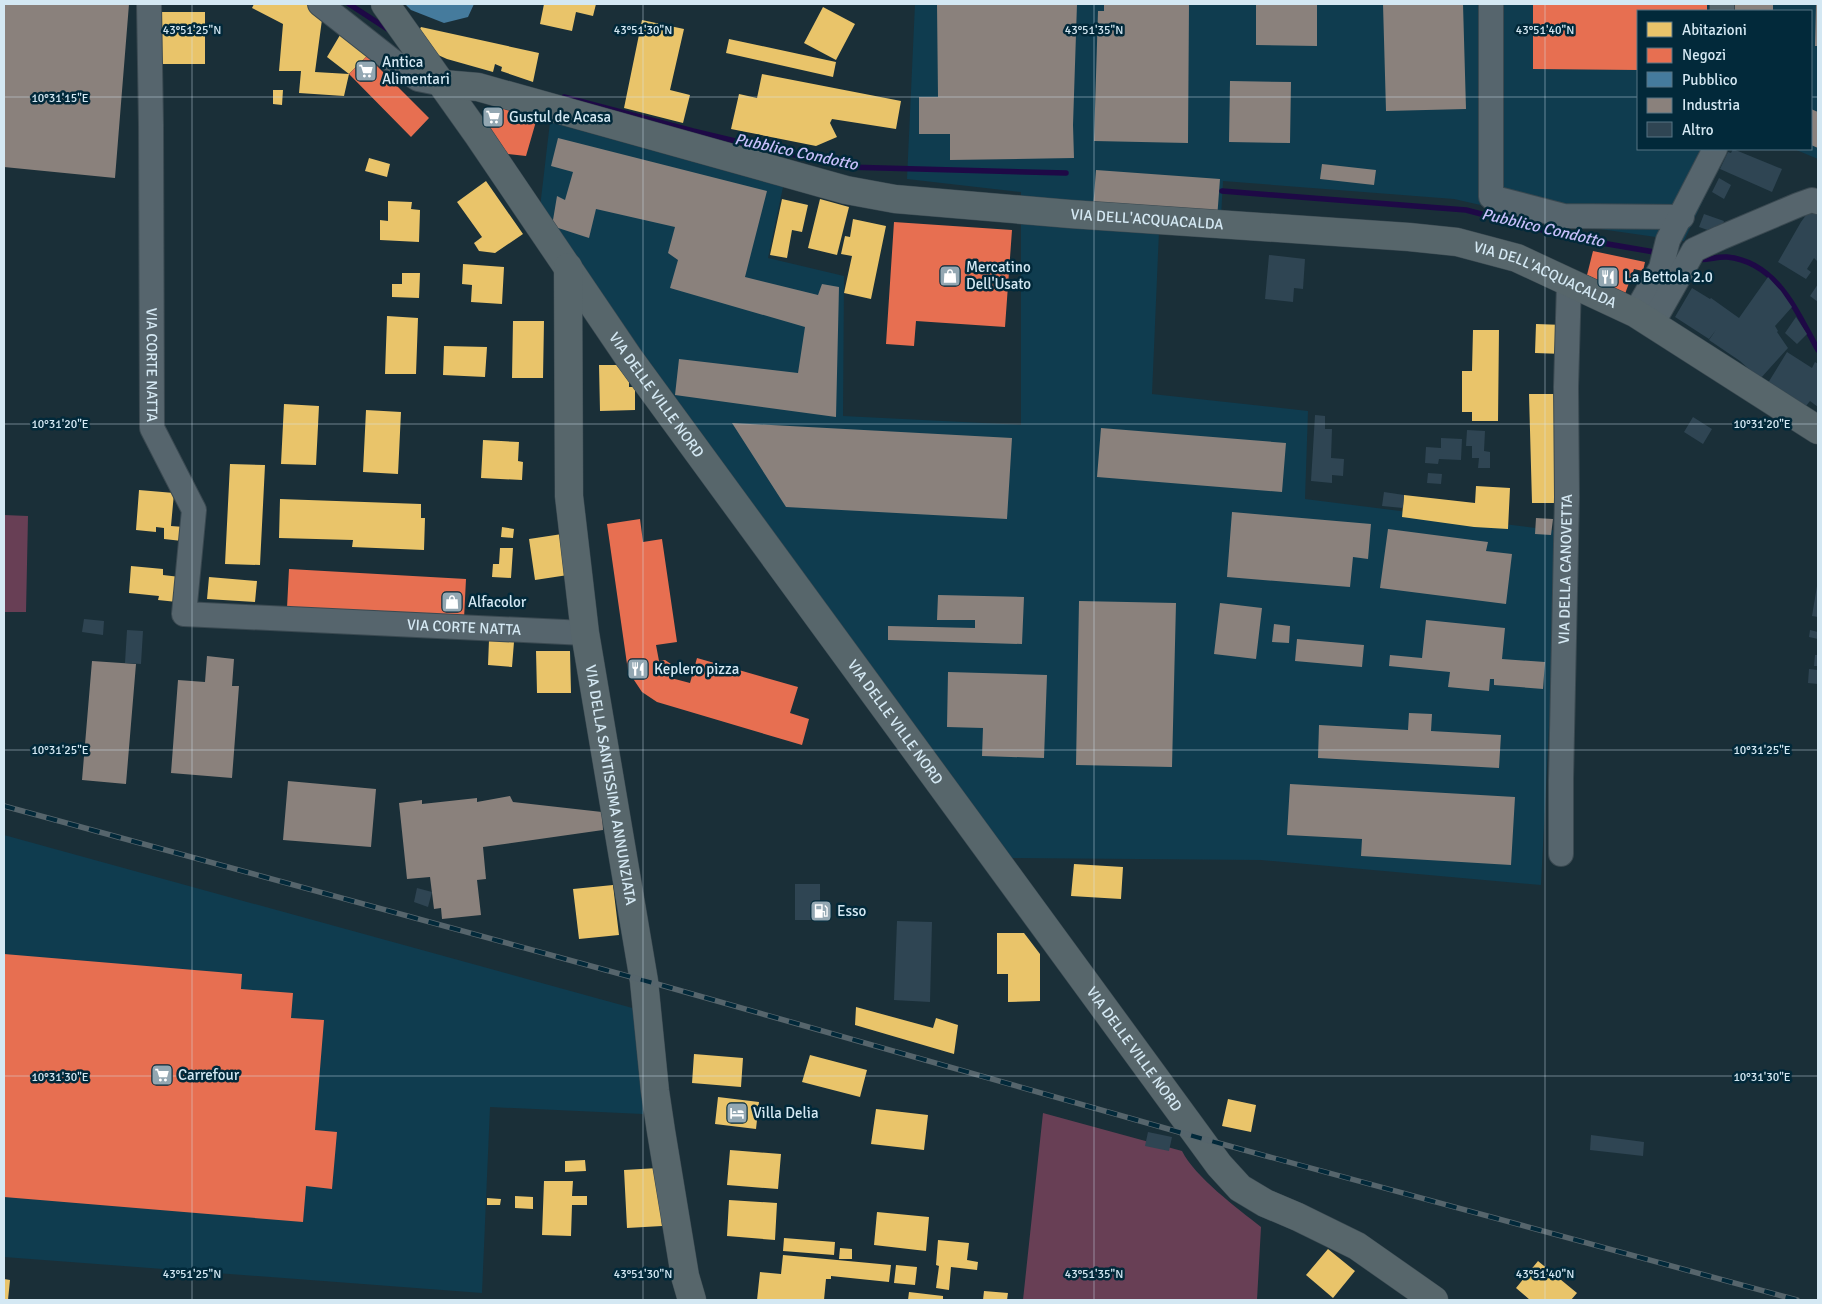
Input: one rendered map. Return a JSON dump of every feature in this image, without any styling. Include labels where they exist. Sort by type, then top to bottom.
[{"type":"street","name":"VIA CORTE NATTA","points":[[149,4],[152,125],[152,428],[194,510],[184,614],[585,633]]},
{"type":"street","points":[[320,4],[390,60],[418,79],[437,75]]},
{"type":"street","name":"VIA DELLE VILLE NORD","points":[[385,4],[437,75],[641,374],[1219,1165],[1240,1188],[1264,1203],[1298,1217],[1357,1246],[1434,1300]]},
{"type":"street","points":[[1491,4],[1491,197],[1564,216],[1682,217]]},
{"type":"street","name":"VIA DELL'ACQUACALDA","points":[[437,75],[846,190],[895,198],[1070,214],[1409,237],[1457,242],[1517,258],[1643,319],[1818,430]]},
{"type":"street","points":[[1643,319],[1661,268],[1668,240],[1682,217],[1715,150]]},
{"type":"street","points":[[1643,319],[1690,259],[1720,238],[1798,205],[1812,200],[1818,202]]},
{"type":"street","name":"VIA DELLA SANTISSIMA ANNUNZIATA","points":[[568,267],[569,496],[585,633],[644,981],[661,1131],[685,1276],[692,1300]]},
{"type":"street","name":"VIA DELLA CANOVETTA","points":[[1561,854],[1568,497],[1566,387],[1569,283]]},
{"type":"shaded area","points":[[915,4],[1818,4],[1818,159],[1796,150],[1812,150],[1812,10],[1637,10],[1637,150],[1727,150],[1684,241],[1565,224],[1454,199],[1223,181],[1220,235],[1159,231],[1152,394],[1308,411],[1305,499],[1559,531],[1541,885],[1261,860],[1010,858],[539,216],[550,122],[783,187],[768,258],[844,276],[843,416],[1021,425],[1021,192],[907,179]]},
{"type":"shaded area","points":[[4,515],[28,516],[26,612],[4,612]]},
{"type":"shaded area","points":[[4,835],[636,1009],[643,1114],[490,1107],[482,1293],[4,1257]]},
{"type":"shaded area","points":[[1043,1113],[1182,1151],[1196,1171],[1206,1181],[1261,1227],[1257,1300],[1023,1300]]},
{"type":"building: Abitazioni","points":[[254,4],[306,4],[323,12],[315,72],[349,74],[344,96],[299,93],[301,71],[279,71],[283,24],[252,8]]},
{"type":"building: Abitazioni","points":[[544,4],[596,4],[593,16],[576,12],[572,31],[540,24]]},
{"type":"building: Abitazioni","points":[[823,7],[855,24],[836,60],[804,43]]},
{"type":"building: Abitazioni","points":[[156,12],[205,12],[205,64],[156,64]]},
{"type":"building: Abitazioni","points":[[642,20],[684,29],[670,90],[690,95],[683,123],[624,108]]},
{"type":"building: Abitazioni","points":[[421,27],[539,53],[533,82],[501,71],[502,67],[495,64],[493,72],[447,59],[429,51],[418,33]]},
{"type":"building: Abitazioni","points":[[343,30],[367,56],[349,74],[327,57]]},
{"type":"building: Abitazioni","points":[[729,39],[836,62],[833,77],[726,53]]},
{"type":"building: Abitazioni","points":[[762,74],[901,101],[896,129],[832,119],[830,123],[837,137],[816,146],[731,129],[739,94],[757,98]]},
{"type":"building: Abitazioni","points":[[273,90],[283,90],[282,105],[273,104]]},
{"type":"building: Abitazioni","points":[[369,158],[390,164],[387,177],[365,171]]},
{"type":"building: Abitazioni","points":[[486,181],[523,234],[495,253],[479,251],[474,243],[482,237],[457,202]]},
{"type":"building: Abitazioni","points":[[782,199],[808,205],[802,232],[792,230],[787,258],[770,255]]},
{"type":"building: Abitazioni","points":[[820,199],[849,207],[837,255],[808,248]]},
{"type":"building: Abitazioni","points":[[388,201],[412,202],[411,209],[420,210],[419,242],[380,240],[380,220],[388,221]]},
{"type":"building: Abitazioni","points":[[853,219],[886,226],[871,299],[844,293],[852,256],[841,254],[845,236],[850,237]]},
{"type":"building: Abitazioni","points":[[463,264],[504,267],[502,304],[471,302],[472,285],[462,284]]},
{"type":"building: Abitazioni","points":[[402,273],[420,273],[419,298],[392,297],[392,284],[402,284]]},
{"type":"building: Abitazioni","points":[[387,316],[418,318],[416,374],[385,374]]},
{"type":"building: Abitazioni","points":[[513,321],[544,321],[543,378],[512,378]]},
{"type":"building: Abitazioni","points":[[1536,324],[1564,325],[1563,354],[1535,353]]},
{"type":"building: Abitazioni","points":[[1473,330],[1499,330],[1498,421],[1472,421],[1472,412],[1462,412],[1462,371],[1472,371]]},
{"type":"building: Abitazioni","points":[[444,346],[487,347],[485,377],[443,375]]},
{"type":"building: Abitazioni","points":[[599,365],[629,365],[629,387],[635,387],[635,410],[600,411]]},
{"type":"building: Abitazioni","points":[[1529,394],[1561,394],[1564,503],[1532,503]]},
{"type":"building: Abitazioni","points":[[284,404],[319,406],[316,465],[281,464]]},
{"type":"building: Abitazioni","points":[[366,410],[401,412],[398,474],[363,472]]},
{"type":"building: Abitazioni","points":[[483,440],[519,442],[518,461],[523,462],[522,480],[481,478]]},
{"type":"building: Abitazioni","points":[[230,464],[265,465],[260,565],[225,564]]},
{"type":"building: Abitazioni","points":[[1476,486],[1510,488],[1508,529],[1474,527],[1402,517],[1404,495],[1475,503]]},
{"type":"building: Abitazioni","points":[[139,490],[174,493],[171,526],[184,527],[182,541],[164,539],[164,528],[156,527],[156,532],[136,530]]},
{"type":"building: Abitazioni","points":[[280,499],[421,504],[421,518],[425,518],[424,550],[352,547],[353,540],[279,538]]},
{"type":"building: Abitazioni","points":[[502,527],[514,529],[513,538],[501,537]]},
{"type":"building: Abitazioni","points":[[562,534],[568,575],[535,580],[529,539]]},
{"type":"building: Abitazioni","points":[[500,548],[513,548],[511,578],[492,577],[493,564],[499,564]]},
{"type":"building: Abitazioni","points":[[131,566],[163,569],[163,575],[180,577],[177,602],[158,600],[159,596],[129,593]]},
{"type":"building: Abitazioni","points":[[209,577],[257,581],[255,602],[207,599]]},
{"type":"building: Abitazioni","points":[[489,640],[514,642],[512,667],[488,665]]},
{"type":"building: Abitazioni","points":[[536,651],[570,651],[571,693],[537,693]]},
{"type":"building: Abitazioni","points":[[1074,864],[1123,867],[1121,899],[1071,896]]},
{"type":"building: Abitazioni","points":[[613,885],[619,935],[579,939],[573,889]]},
{"type":"building: Abitazioni","points":[[997,933],[1024,933],[1040,954],[1040,1001],[1008,1002],[1008,974],[997,974]]},
{"type":"building: Abitazioni","points":[[856,1007],[933,1028],[936,1018],[958,1025],[954,1054],[855,1025]]},
{"type":"building: Abitazioni","points":[[694,1054],[743,1058],[741,1087],[692,1083]]},
{"type":"building: Abitazioni","points":[[810,1055],[867,1070],[860,1097],[802,1082]]},
{"type":"building: Abitazioni","name":"Villa Delia","points":[[718,1097],[759,1102],[756,1129],[715,1124]]},
{"type":"building: Abitazioni","points":[[1228,1099],[1256,1105],[1251,1132],[1222,1126]]},
{"type":"building: Abitazioni","points":[[876,1109],[928,1115],[924,1150],[871,1144]]},
{"type":"building: Abitazioni","points":[[730,1150],[781,1154],[778,1189],[727,1185]]},
{"type":"building: Abitazioni","points":[[585,1160],[586,1171],[565,1172],[565,1161]]},
{"type":"building: Abitazioni","points":[[658,1168],[662,1226],[627,1228],[624,1170]]},
{"type":"building: Abitazioni","points":[[544,1181],[573,1181],[572,1196],[587,1196],[587,1205],[572,1205],[571,1236],[542,1235]]},
{"type":"building: Abitazioni","points":[[515,1196],[533,1197],[533,1209],[515,1208]]},
{"type":"building: Abitazioni","points":[[487,1198],[501,1199],[500,1205],[487,1205]]},
{"type":"building: Abitazioni","points":[[729,1200],[777,1203],[775,1240],[727,1236]]},
{"type":"building: Abitazioni","points":[[877,1212],[929,1217],[926,1251],[874,1245]]},
{"type":"building: Abitazioni","points":[[784,1238],[835,1242],[834,1255],[783,1251]]},
{"type":"building: Abitazioni","points":[[938,1240],[969,1243],[967,1260],[978,1262],[977,1270],[951,1267],[949,1290],[936,1288],[939,1266],[936,1265]]},
{"type":"building: Abitazioni","points":[[840,1248],[852,1249],[852,1259],[839,1259]]},
{"type":"building: Abitazioni","points":[[1328,1249],[1355,1271],[1333,1298],[1306,1275]]},
{"type":"building: Abitazioni","points":[[783,1255],[891,1265],[889,1282],[831,1276],[831,1279],[826,1279],[824,1300],[757,1300],[760,1272],[781,1274]]},
{"type":"building: Abitazioni","points":[[1538,1261],[1577,1293],[1571,1300],[1530,1300],[1516,1288]]},
{"type":"building: Abitazioni","points":[[896,1265],[917,1267],[915,1285],[894,1283]]},
{"type":"building: Abitazioni","points":[[4,1279],[10,1280],[8,1300],[4,1300]]},
{"type":"building: Abitazioni","points":[[984,1291],[1008,1293],[1007,1300],[983,1300]]},
{"type":"building: Abitazioni","points":[[909,1292],[943,1296],[943,1300],[908,1300]]},
{"type":"building: Negozi","points":[[1533,4],[1707,4],[1707,10],[1637,10],[1637,70],[1533,69]]},
{"type":"building: Negozi","points":[[367,56],[429,118],[411,137],[349,74]]},
{"type":"building: Negozi","points":[[499,104],[537,118],[526,156],[508,154],[484,123]]},
{"type":"building: Negozi","name":"Mercatino Dell'Usato","points":[[894,222],[1012,230],[1005,327],[916,321],[914,346],[886,344]]},
{"type":"building: Negozi","points":[[1593,251],[1645,262],[1643,271],[1634,269],[1625,294],[1587,275]]},
{"type":"building: Negozi","points":[[640,519],[643,542],[662,539],[677,642],[656,645],[659,661],[665,660],[671,664],[673,671],[671,678],[690,683],[697,658],[798,687],[790,713],[809,719],[802,745],[657,702],[642,692],[628,671],[607,524]]},
{"type":"building: Negozi","points":[[289,569],[466,579],[464,619],[287,608]]},
{"type":"building: Negozi","name":"Carrefour","points":[[4,954],[242,974],[241,989],[293,993],[291,1018],[324,1020],[315,1130],[337,1132],[332,1189],[306,1186],[303,1222],[4,1197]]},
{"type":"building: Pubblico","points":[[405,4],[474,4],[468,17],[444,23],[411,10]]},
{"type":"building: Industria","points":[[4,4],[129,4],[115,178],[4,167]]},
{"type":"building: Industria","points":[[937,4],[1077,4],[1073,125],[1074,158],[950,160],[950,134],[919,134],[919,97],[938,97]]},
{"type":"building: Industria","points":[[1104,4],[1189,4],[1188,143],[1094,141],[1098,11],[1104,11]]},
{"type":"building: Industria","points":[[1256,4],[1317,4],[1317,46],[1256,45]]},
{"type":"building: Industria","points":[[1383,4],[1463,4],[1466,109],[1386,111]]},
{"type":"building: Industria","points":[[1730,4],[1773,4],[1773,10],[1730,10]]},
{"type":"building: Industria","points":[[1816,4],[1818,4],[1818,46],[1815,46]]},
{"type":"building: Industria","points":[[1230,81],[1291,82],[1290,143],[1229,142]]},
{"type":"building: Industria","points":[[1812,109],[1818,112],[1818,148],[1812,145]]},
{"type":"building: Industria","points":[[558,138],[767,191],[745,277],[818,295],[822,284],[839,287],[836,417],[675,395],[679,359],[798,373],[805,327],[670,288],[678,260],[668,253],[675,227],[596,209],[589,238],[552,226],[557,196],[565,200],[573,172],[551,166]]},
{"type":"building: Industria","points":[[1322,164],[1376,170],[1374,185],[1320,179]]},
{"type":"building: Industria","points":[[1096,170],[1220,179],[1217,219],[1093,209]]},
{"type":"building: Industria","points":[[732,423],[1012,438],[1007,519],[786,507]]},
{"type":"building: Industria","points":[[1101,428],[1286,443],[1282,492],[1097,477]]},
{"type":"building: Industria","points":[[1232,512],[1371,524],[1368,559],[1353,557],[1350,587],[1227,577]]},
{"type":"building: Industria","points":[[1536,518],[1553,519],[1551,535],[1535,534]]},
{"type":"building: Industria","points":[[1388,529],[1488,542],[1486,551],[1512,554],[1506,604],[1380,588]]},
{"type":"building: Industria","points":[[938,595],[1024,597],[1022,644],[888,640],[888,626],[975,628],[975,620],[937,620]]},
{"type":"building: Industria","points":[[1079,601],[1176,603],[1172,767],[1076,765]]},
{"type":"building: Industria","points":[[1220,603],[1262,608],[1256,659],[1214,654]]},
{"type":"building: Industria","points":[[1426,620],[1505,628],[1502,659],[1545,662],[1543,689],[1494,685],[1494,679],[1490,679],[1489,691],[1448,687],[1450,672],[1389,666],[1390,655],[1422,658]]},
{"type":"building: Industria","points":[[1274,624],[1290,626],[1289,643],[1272,642]]},
{"type":"building: Industria","points":[[1297,639],[1364,645],[1362,667],[1295,661]]},
{"type":"building: Industria","points":[[207,656],[234,659],[232,686],[239,686],[232,778],[171,773],[178,680],[205,682]]},
{"type":"building: Industria","points":[[92,661],[136,664],[126,784],[82,780]]},
{"type":"building: Industria","points":[[948,672],[1047,675],[1044,758],[982,756],[983,728],[947,727]]},
{"type":"building: Industria","points":[[1409,713],[1432,714],[1431,731],[1501,735],[1499,768],[1318,758],[1319,725],[1408,730]]},
{"type":"building: Industria","points":[[288,781],[376,789],[371,847],[283,840]]},
{"type":"building: Industria","points":[[1290,784],[1515,797],[1511,865],[1361,856],[1362,839],[1287,835]]},
{"type":"building: Industria","points":[[510,796],[513,802],[602,812],[603,830],[483,847],[486,879],[477,880],[481,915],[442,919],[441,908],[434,909],[430,877],[407,879],[399,803],[422,800],[422,804],[477,798],[477,802]]},
{"type":"building: Altro","points":[[1732,150],[1735,150],[1782,169],[1772,192],[1720,169],[1728,152],[1731,153]]},
{"type":"building: Altro","points":[[1719,178],[1731,185],[1724,199],[1712,192]]},
{"type":"building: Altro","points":[[1814,204],[1818,206],[1818,262],[1814,258],[1807,269],[1811,272],[1806,279],[1778,262],[1801,222]]},
{"type":"building: Altro","points":[[1704,214],[1724,221],[1719,234],[1699,227]]},
{"type":"building: Altro","points":[[1269,255],[1305,259],[1303,289],[1294,288],[1293,302],[1265,299]]},
{"type":"building: Altro","points":[[1768,277],[1792,307],[1775,326],[1788,348],[1760,379],[1740,361],[1709,340],[1716,330],[1709,339],[1675,317],[1692,288],[1711,298],[1739,318]]},
{"type":"building: Altro","points":[[1818,284],[1818,302],[1810,296]]},
{"type":"building: Altro","points":[[1796,317],[1807,334],[1797,344],[1785,333]]},
{"type":"building: Altro","points":[[1787,352],[1812,368],[1815,362],[1818,364],[1818,407],[1810,401],[1806,406],[1768,383]]},
{"type":"building: Altro","points":[[1315,415],[1325,416],[1325,429],[1332,429],[1331,458],[1344,459],[1343,476],[1332,475],[1332,483],[1311,481]]},
{"type":"building: Altro","points":[[1693,417],[1712,429],[1703,444],[1684,432]]},
{"type":"building: Altro","points":[[1467,430],[1485,431],[1484,451],[1490,452],[1490,468],[1478,468],[1479,458],[1472,458],[1472,446],[1466,446]]},
{"type":"building: Altro","points":[[1441,438],[1462,439],[1461,460],[1439,459],[1438,464],[1425,463],[1426,447],[1441,448]]},
{"type":"building: Altro","points":[[1428,473],[1442,474],[1441,484],[1427,483]]},
{"type":"building: Altro","points":[[1384,492],[1404,495],[1403,508],[1382,506]]},
{"type":"building: Altro","points":[[1818,586],[1818,617],[1812,616]]},
{"type":"building: Altro","points":[[84,619],[104,621],[103,635],[82,632]]},
{"type":"building: Altro","points":[[127,630],[143,631],[141,664],[125,663]]},
{"type":"building: Altro","points":[[1810,630],[1818,632],[1818,639],[1809,637]]},
{"type":"building: Altro","points":[[1815,655],[1818,655],[1818,666],[1814,666]]},
{"type":"building: Altro","points":[[1809,669],[1818,670],[1818,684],[1808,683]]},
{"type":"building: Altro","points":[[795,884],[820,884],[820,920],[795,920]]},
{"type":"building: Altro","points":[[417,888],[432,892],[428,907],[414,902]]},
{"type":"building: Altro","points":[[897,921],[932,922],[930,1002],[894,1000]]},
{"type":"building: Altro","points":[[1148,1132],[1172,1137],[1169,1151],[1145,1146]]},
{"type":"building: Altro","points":[[1591,1135],[1644,1142],[1643,1156],[1590,1150]]},
{"type":"waterway","name":"Pubblico Condotto","points":[[349,4],[389,30]]},
{"type":"waterway","name":"Pubblico Condotto","points":[[564,97],[693,131],[846,167],[1066,173]]},
{"type":"waterway","name":"Pubblico Condotto","points":[[1222,191],[1466,210],[1573,238],[1660,253]]},
{"type":"waterway","name":"Pubblico Condotto","points":[[1696,259],[1727,257],[1744,261],[1759,268],[1783,291],[1802,320],[1818,350]]},
{"type":"railway","points":[[4,806],[657,984],[1200,1138],[1797,1300]]},
{"type":"place","name":"Antica Alimentari","points":[[366,71]]},
{"type":"place","name":"Gustul de Acasa","points":[[493,117]]},
{"type":"place","name":"Mercatino Dell'Usato","points":[[950,276]]},
{"type":"place","name":"La Bettola 2.0","points":[[1608,277]]},
{"type":"place","name":"Alfacolor","points":[[452,602]]},
{"type":"place","name":"Keplero pizza","points":[[638,669]]},
{"type":"place","name":"Esso","points":[[821,911]]},
{"type":"place","name":"Carrefour","points":[[162,1075]]},
{"type":"place","name":"Villa Delia","points":[[737,1113]]}]
